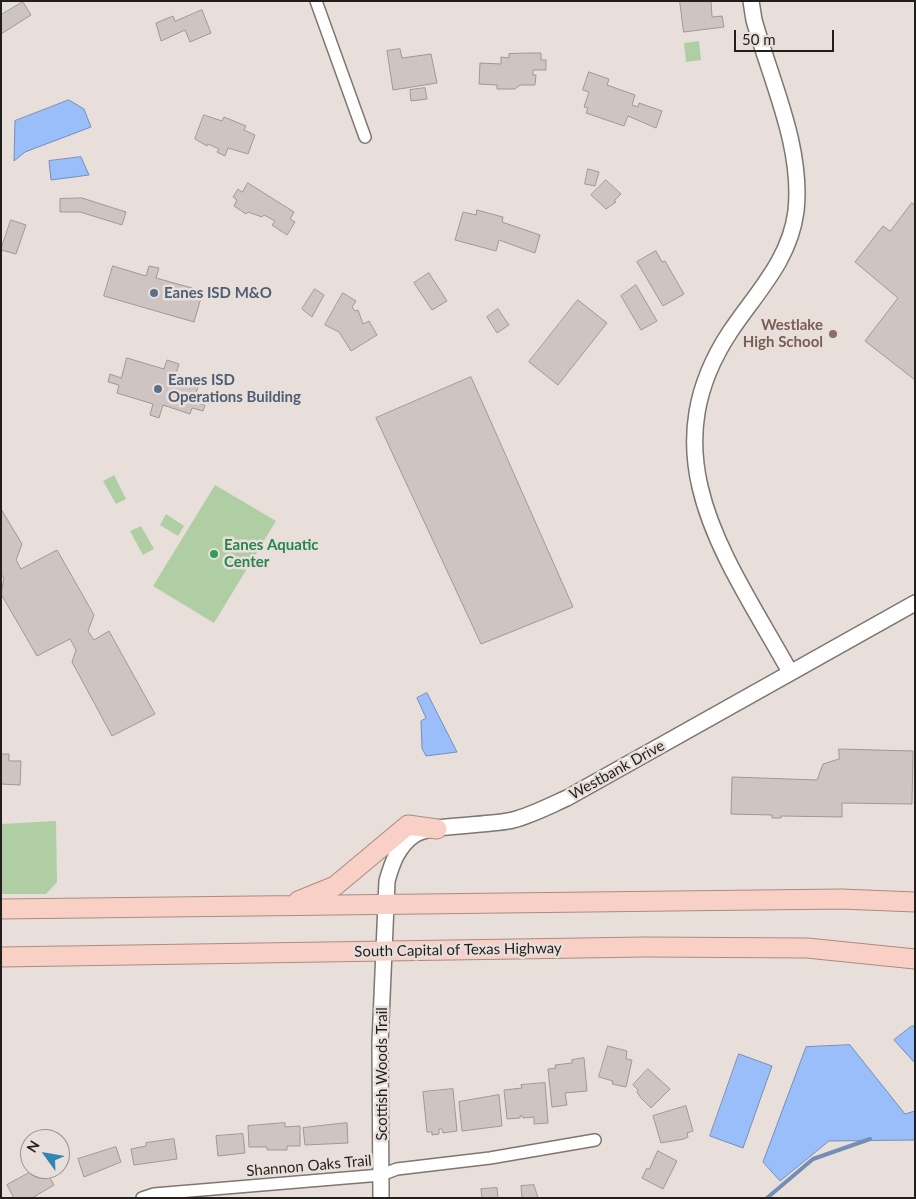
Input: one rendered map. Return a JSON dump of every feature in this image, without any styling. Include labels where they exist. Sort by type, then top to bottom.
[{"type":"highway","points":[[287,906],[335,886],[408,825],[437,829]]},
{"type":"highway","points":[[1,909],[831,899],[915,902]]},
{"type":"highway","name":"South Capital of Texas Highway","points":[[1,957],[645,947],[808,948],[915,959]]},
{"type":"street","points":[[316,1],[365,137]]},
{"type":"street","points":[[751,1],[756,28],[790,140],[797,194],[790,237],[780,262],[731,331],[706,376],[698,398],[694,428],[694,451],[700,494],[713,527],[790,672]]},
{"type":"street","name":"Westbank Drive","points":[[384,951],[387,881],[393,862],[403,845],[415,834],[437,829],[482,826],[514,820],[538,812],[567,798],[915,603]]},
{"type":"street","name":"Scottish Woods Trail","points":[[381,1198],[380,1043],[384,951]]},
{"type":"street","name":"Shannon Oaks Trail","points":[[142,1198],[154,1194],[381,1175],[397,1169],[490,1158],[596,1140]]},
{"type":"green space","points":[[699,41],[701,60],[686,62],[684,43]]},
{"type":"green space","points":[[114,475],[126,499],[116,504],[103,481]]},
{"type":"green space","name":"Eanes Aquatic Center","points":[[215,485],[276,521],[214,623],[153,586]]},
{"type":"green space","points":[[166,514],[184,526],[178,536],[160,525]]},
{"type":"green space","points":[[141,526],[154,549],[143,555],[130,531]]},
{"type":"green space","points":[[56,821],[57,882],[46,894],[1,894],[1,824]]},
{"type":"water","points":[[69,100],[84,109],[91,127],[25,152],[14,161],[15,121]]},
{"type":"water","points":[[81,157],[89,175],[51,180],[49,161]]},
{"type":"water","points":[[427,693],[457,752],[426,756],[422,748],[421,721],[426,718],[417,698]]},
{"type":"water","points":[[912,1026],[915,1026],[915,1063],[894,1040]]},
{"type":"water","points":[[850,1045],[905,1114],[915,1111],[915,1140],[829,1141],[780,1181],[763,1162],[806,1047]]},
{"type":"water","points":[[739,1054],[772,1066],[743,1148],[710,1136]]},
{"type":"building","points":[[680,1],[711,1],[712,17],[722,16],[724,27],[684,32]]},
{"type":"building","points":[[23,2],[31,15],[1,34],[1,15]]},
{"type":"building","points":[[202,10],[211,33],[190,42],[185,30],[161,41],[156,23],[173,16],[175,21]]},
{"type":"building","points":[[400,49],[402,58],[431,54],[437,83],[393,90],[387,51]]},
{"type":"building","points":[[541,53],[541,60],[546,60],[546,70],[533,70],[533,75],[536,75],[535,85],[520,85],[515,89],[497,89],[497,85],[479,84],[480,63],[501,64],[501,57],[509,58],[509,54]]},
{"type":"building","points":[[589,72],[609,79],[607,85],[635,95],[632,105],[638,107],[639,103],[662,111],[656,128],[628,116],[624,126],[586,113],[588,108],[584,107],[589,92],[583,90]]},
{"type":"building","points":[[425,88],[427,99],[411,101],[410,90]]},
{"type":"building","points":[[204,115],[222,121],[224,117],[246,126],[244,130],[255,135],[248,154],[228,148],[225,156],[217,152],[219,149],[208,144],[207,146],[195,139]]},
{"type":"building","points":[[588,169],[599,172],[595,186],[585,184]]},
{"type":"building","points":[[606,180],[621,194],[614,201],[616,202],[606,209],[591,195]]},
{"type":"building","points":[[248,183],[294,212],[290,219],[295,222],[287,235],[272,225],[275,221],[264,215],[262,217],[248,212],[246,214],[234,206],[237,200],[233,197],[238,189],[242,192]]},
{"type":"building","points":[[82,198],[126,212],[122,225],[80,212],[60,212],[60,199]]},
{"type":"building","name":"Westlake High School","points":[[912,203],[915,205],[915,380],[865,341],[898,298],[855,262],[883,226],[890,231]]},
{"type":"building","points":[[477,210],[503,217],[502,222],[540,235],[535,253],[499,240],[496,251],[455,240],[463,212],[476,215]]},
{"type":"building","points":[[11,220],[26,225],[16,254],[1,250]]},
{"type":"building","points":[[656,251],[662,262],[665,261],[684,294],[663,306],[637,262]]},
{"type":"building","name":"Eanes ISD M&O","points":[[113,266],[146,276],[149,266],[159,268],[156,278],[203,291],[194,322],[104,296]]},
{"type":"building","points":[[429,273],[447,301],[432,310],[414,283]]},
{"type":"building","points":[[636,285],[657,321],[641,330],[621,296]]},
{"type":"building","points":[[315,289],[324,295],[312,317],[302,309]]},
{"type":"building","points":[[343,293],[356,301],[352,307],[355,311],[358,310],[363,324],[369,321],[377,335],[351,351],[339,332],[325,325]]},
{"type":"building","points":[[578,300],[607,323],[558,385],[529,362]]},
{"type":"building","points":[[498,309],[509,325],[497,333],[487,317]]},
{"type":"building","name":"Eanes ISD Operations Building","points":[[127,358],[164,369],[167,360],[179,364],[176,374],[200,381],[193,402],[205,405],[203,411],[192,408],[190,414],[163,405],[159,418],[150,415],[153,404],[117,393],[119,385],[108,382],[110,374],[121,378]]},
{"type":"building","points":[[471,377],[573,607],[481,644],[376,418]]},
{"type":"building","points":[[1,509],[22,544],[16,560],[21,569],[57,550],[94,615],[88,631],[94,640],[109,631],[155,714],[112,736],[72,662],[76,650],[70,639],[37,656],[1,594],[4,578],[1,574]]},
{"type":"building","points":[[839,749],[913,751],[912,804],[842,803],[842,817],[781,816],[781,818],[772,818],[772,815],[731,814],[732,777],[817,780],[823,764],[839,759]]},
{"type":"building","points":[[1,754],[9,754],[9,761],[21,761],[20,785],[1,784]]},
{"type":"building","points":[[608,1046],[627,1051],[626,1059],[632,1060],[626,1087],[612,1084],[613,1081],[599,1077]]},
{"type":"building","points":[[584,1058],[587,1091],[565,1093],[567,1105],[552,1107],[548,1069],[556,1068],[555,1065],[572,1063],[572,1060]]},
{"type":"building","points":[[648,1069],[670,1089],[651,1108],[641,1098],[637,1092],[638,1090],[633,1085]]},
{"type":"building","points":[[545,1083],[548,1123],[534,1124],[534,1117],[523,1118],[523,1116],[520,1116],[520,1118],[507,1119],[504,1090],[522,1088],[521,1085]]},
{"type":"building","points":[[453,1089],[457,1131],[443,1133],[442,1129],[439,1129],[439,1134],[432,1135],[432,1132],[427,1132],[423,1092]]},
{"type":"building","points":[[499,1095],[502,1126],[462,1131],[459,1102]]},
{"type":"building","points":[[686,1106],[693,1131],[687,1133],[688,1137],[684,1139],[661,1143],[653,1116]]},
{"type":"building","points":[[285,1123],[285,1127],[300,1126],[300,1146],[287,1146],[287,1150],[267,1150],[267,1147],[249,1147],[248,1126]]},
{"type":"building","points":[[347,1123],[348,1143],[305,1145],[303,1128]]},
{"type":"building","points":[[243,1134],[245,1153],[218,1156],[216,1136]]},
{"type":"building","points":[[174,1139],[177,1159],[134,1165],[131,1149],[146,1146],[146,1143]]},
{"type":"building","points":[[116,1147],[121,1162],[84,1177],[78,1159]]},
{"type":"building","points":[[658,1151],[677,1161],[663,1189],[642,1178]]},
{"type":"building","points":[[20,1178],[51,1179],[54,1185],[32,1198],[14,1198],[7,1185]]},
{"type":"building","points":[[534,1185],[538,1198],[522,1198],[521,1186]]},
{"type":"building","points":[[497,1188],[498,1198],[482,1198],[481,1189]]},
{"type":"waterway","points":[[767,1198],[813,1159],[870,1139]]},
{"type":"place","name":"Eanes ISD M&O","points":[[154,293]]},
{"type":"place","name":"Westlake High School","points":[[833,334]]},
{"type":"place","name":"Eanes ISD Operations Building","points":[[158,389]]},
{"type":"place","name":"Eanes Aquatic Center","points":[[214,554]]}]
